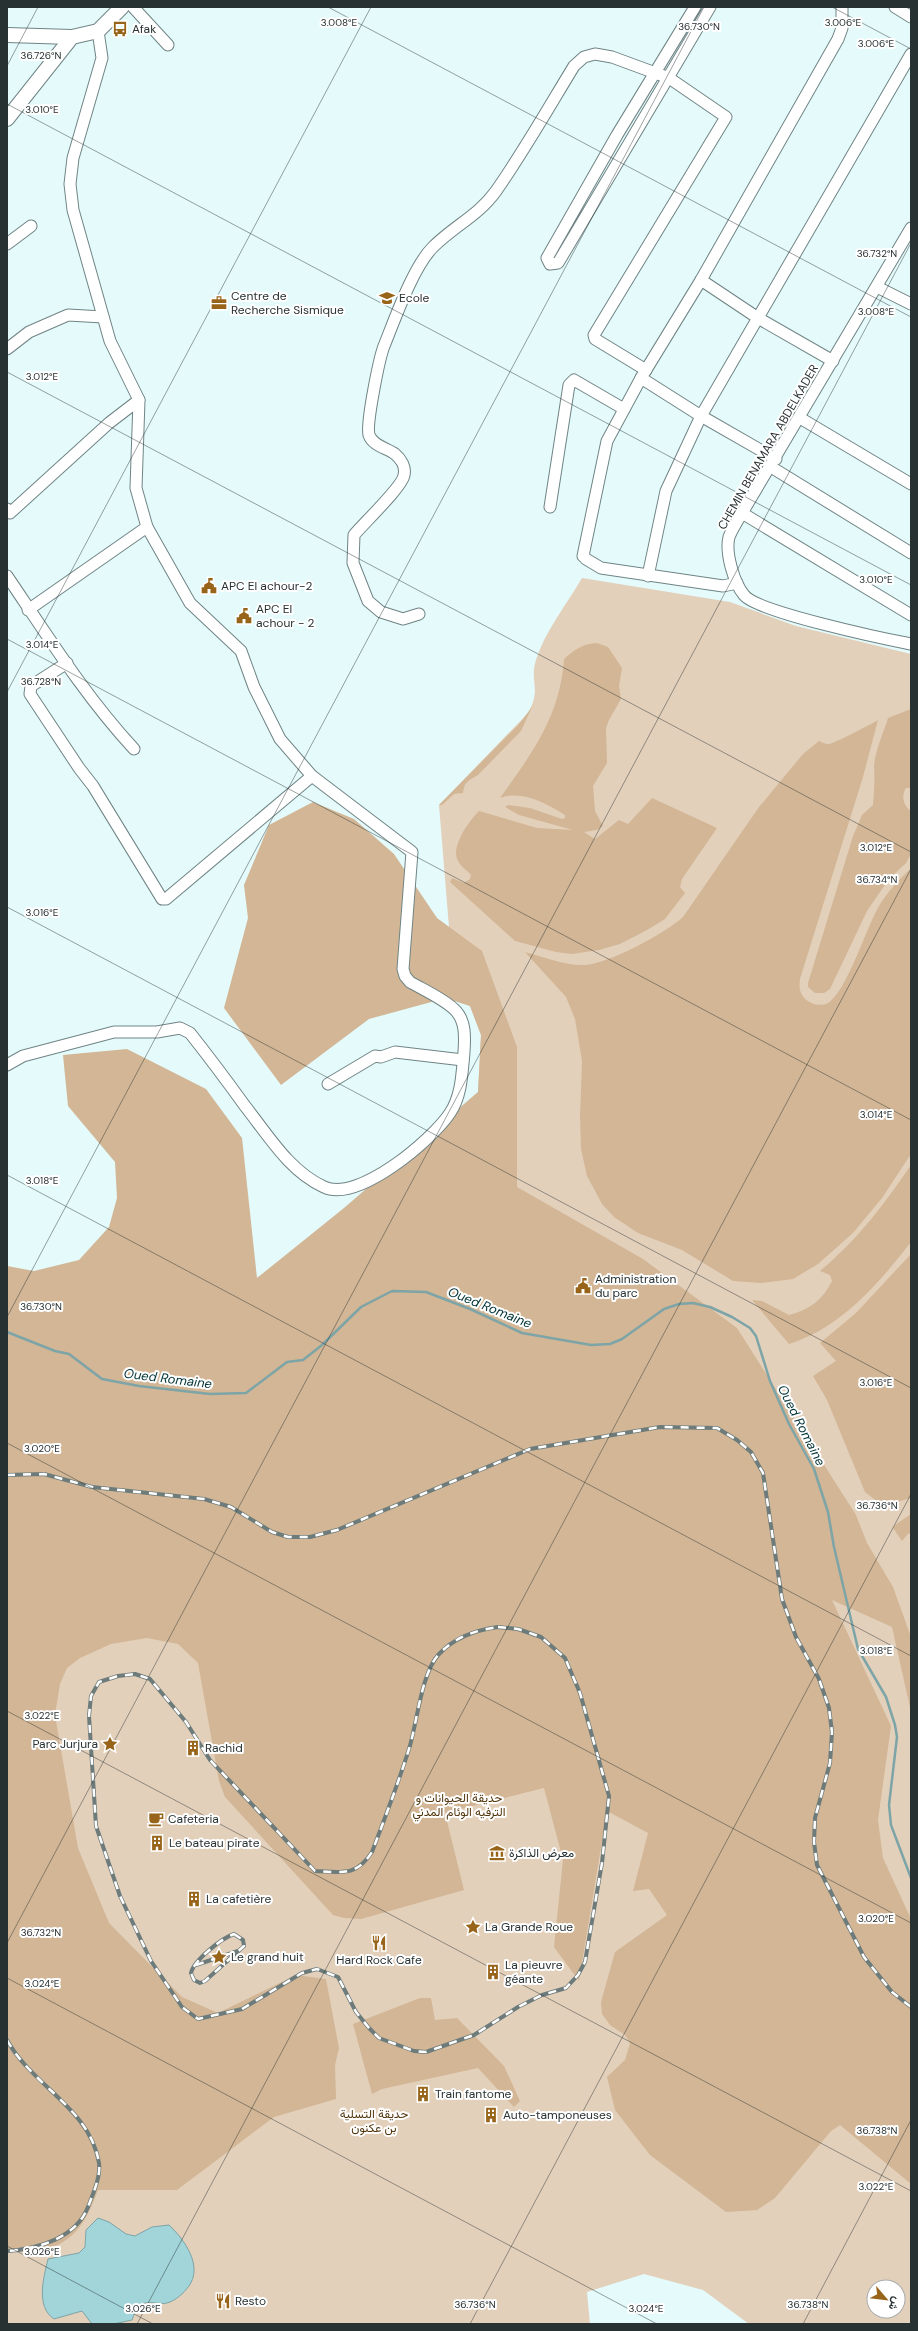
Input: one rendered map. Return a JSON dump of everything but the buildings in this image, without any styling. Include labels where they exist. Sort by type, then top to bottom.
[{"type":"main road","points":[[7,35],[72,37],[98,31],[122,7]]},
{"type":"main road","points":[[7,119],[72,37]]},
{"type":"street","points":[[132,7],[168,45]]},
{"type":"street","points":[[695,7],[613,142],[547,258],[550,264],[558,263],[710,7]]},
{"type":"street","points":[[737,583],[723,586],[601,568],[583,556],[607,441],[644,374],[701,280],[838,39],[842,28],[842,7]]},
{"type":"street","points":[[895,7],[911,17]]},
{"type":"street","points":[[7,1065],[23,1056],[114,1032],[157,1032],[180,1028],[190,1033],[277,1148],[301,1173],[325,1188],[343,1191],[364,1184],[418,1148],[450,1113],[459,1092],[463,1060],[465,1034],[462,1022],[454,1009],[410,982],[405,976],[412,852],[312,776],[280,739],[254,688],[241,651],[190,603],[147,527],[136,488],[139,400],[110,341],[95,284],[82,249],[73,210],[70,184],[73,158],[102,58],[98,31]]},
{"type":"street","points":[[419,614],[403,619],[381,612],[368,601],[353,563],[354,535],[390,496],[404,477],[404,466],[398,456],[388,449],[377,445],[369,435],[368,421],[383,348],[416,272],[433,247],[478,213],[496,191],[574,66],[584,57],[595,54],[612,57],[669,78],[726,117],[594,335],[594,339],[701,416],[911,553]]},
{"type":"street","points":[[648,576],[666,491],[701,416],[911,54]]},
{"type":"street","points":[[7,244],[31,226]]},
{"type":"street","name":"CHEMIN BENAMARA ABDELKADER","points":[[911,228],[800,418],[742,512],[730,536],[728,549],[737,583],[745,596],[757,603],[837,628],[911,644]]},
{"type":"street","points":[[701,280],[758,318],[833,361]]},
{"type":"street","points":[[877,287],[911,304]]},
{"type":"street","points":[[7,349],[29,332],[68,315],[103,317]]},
{"type":"street","points":[[550,507],[571,381],[574,380],[624,409]]},
{"type":"street","points":[[8,513],[109,424],[139,400]]},
{"type":"street","points":[[800,418],[911,484]]},
{"type":"street","points":[[742,512],[911,615]]},
{"type":"street","points":[[28,610],[147,527]]},
{"type":"street","points":[[7,576],[28,610],[105,718],[134,749]]},
{"type":"street","points":[[67,663],[31,686],[30,694],[79,768],[93,786],[162,899],[166,899],[312,776]]},
{"type":"street","points":[[328,1084],[375,1056],[381,1057],[395,1052],[463,1060]]},
{"type":"green space","name":"حديقة الحيوانات و الترفيه الوئام المدني","points":[[582,578],[730,602],[796,626],[911,654],[911,2324],[749,2324],[703,2290],[644,2274],[587,2292],[590,2324],[7,2324],[7,1335],[214,1300],[277,1267],[478,1092],[481,1035],[470,1006],[445,998],[452,964],[439,805],[528,713],[534,698],[534,668],[536,660],[551,628]]},
{"type":"green space","points":[[597,643],[608,647],[622,668],[619,686],[621,699],[606,728],[607,763],[593,786],[595,811],[603,826],[597,830],[584,832],[595,839],[619,820],[628,824],[652,798],[717,828],[682,879],[680,887],[685,893],[665,919],[620,944],[599,950],[572,954],[556,952],[515,941],[450,882],[452,878],[464,883],[470,879],[471,875],[458,861],[456,849],[462,834],[470,821],[479,811],[537,828],[573,830],[519,815],[505,807],[508,805],[530,808],[562,819],[565,818],[565,815],[542,802],[517,796],[500,798],[533,750],[550,717],[557,699],[564,659],[579,648]]},
{"type":"green space","points":[[532,707],[521,731],[478,775],[468,781],[463,793],[454,794],[442,805],[439,805],[520,723]]},
{"type":"green space","points":[[911,709],[911,788],[906,788],[903,797],[906,806],[911,811],[911,854],[906,863],[889,879],[867,911],[830,989],[824,993],[815,993],[808,987],[808,983],[853,836],[862,815],[873,805],[874,762],[888,718]]},
{"type":"green space","points":[[878,720],[863,777],[800,979],[800,987],[805,999],[816,1004],[822,1005],[828,1003],[835,996],[849,973],[879,906],[898,881],[911,868],[911,1154],[882,1198],[853,1233],[818,1264],[793,1279],[761,1283],[733,1281],[682,1250],[638,1233],[614,1217],[602,1204],[587,1176],[581,1149],[580,1117],[582,1061],[575,1019],[566,997],[525,952],[563,963],[585,965],[622,954],[651,939],[675,924],[683,917],[759,807],[803,754],[819,741],[827,744],[837,741]]},
{"type":"green space","points":[[313,802],[354,819],[394,854],[437,918],[482,951],[517,1047],[517,1187],[643,1259],[737,1328],[856,1515],[867,1543],[893,1587],[911,1637],[911,1712],[892,1627],[832,1600],[891,1726],[878,1820],[883,1858],[911,1919],[911,2184],[840,2125],[831,2131],[775,2198],[757,2210],[726,2212],[650,2155],[615,2110],[607,2077],[625,2060],[630,2043],[625,2035],[610,2025],[602,2014],[601,2002],[615,1952],[667,1915],[649,1889],[633,1891],[648,1833],[607,1811],[579,1981],[554,1947],[563,1860],[544,1788],[445,1813],[464,1890],[361,1919],[344,1918],[333,1915],[225,1797],[219,1781],[198,1663],[178,1644],[147,1638],[111,1644],[80,1658],[67,1668],[60,1684],[55,1715],[78,1848],[109,1923],[182,1997],[218,2013],[296,1975],[326,1979],[339,2048],[335,2065],[336,2099],[274,2117],[177,2190],[98,2190],[91,2208],[82,2224],[62,2243],[42,2250],[7,2253],[7,1266],[34,1271],[79,1260],[109,1227],[117,1198],[115,1162],[68,1106],[63,1055],[127,1049],[206,1089],[242,1138],[257,1278],[344,1208],[478,1092],[481,1035],[470,1006],[446,998],[369,1019],[281,1085],[224,1008],[248,918],[244,885],[269,825]]},
{"type":"green space","points":[[911,1165],[911,1242],[886,1273],[842,1316],[808,1337],[789,1344],[752,1300],[762,1301],[789,1315],[797,1313],[815,1303],[832,1281],[830,1275],[820,1271],[858,1234]]},
{"type":"green space","points":[[911,1254],[911,1498],[883,1506],[865,1492],[827,1400],[813,1376],[836,1361],[820,1343],[856,1313]]},
{"type":"green space","points":[[911,1514],[911,1533],[908,1534],[902,1541],[893,1528]]},
{"type":"green space","points":[[420,1998],[431,1998],[435,2020],[457,2018],[504,2066],[520,2101],[514,2107],[478,2068],[382,2089],[372,2094],[353,2024]]},
{"type":"water","points":[[98,2218],[109,2222],[126,2234],[135,2236],[152,2227],[169,2225],[181,2238],[193,2262],[193,2278],[189,2286],[185,2291],[170,2302],[162,2304],[142,2304],[134,2314],[132,2320],[113,2324],[92,2324],[82,2311],[54,2319],[44,2307],[42,2291],[48,2259],[79,2253],[85,2247],[86,2230]]},
{"type":"waterway","name":"Oued Romaine","points":[[7,1332],[55,1351],[69,1354],[102,1379],[139,1386],[210,1394],[246,1393],[287,1362],[303,1360],[322,1345],[361,1307],[392,1291],[426,1292],[470,1309],[522,1333],[591,1345],[610,1344],[622,1339],[664,1309],[679,1304],[693,1303],[710,1307],[732,1317],[750,1328],[756,1336],[770,1381],[789,1424],[814,1469],[828,1512],[834,1547],[858,1649],[886,1697],[895,1725],[897,1737],[889,1805],[891,1825],[911,1878]]},
{"type":"railway","points":[[7,1475],[44,1474],[92,1487],[204,1499],[231,1507],[272,1532],[288,1537],[310,1537],[337,1530],[530,1449],[660,1427],[717,1428],[737,1440],[751,1452],[763,1473],[782,1599],[796,1637],[819,1679],[829,1708],[832,1732],[830,1763],[815,1818],[814,1842],[817,1865],[864,1957],[892,1992],[911,2007]]},
{"type":"railway","points":[[498,1627],[518,1629],[541,1637],[565,1658],[580,1693],[609,1796],[602,1863],[585,1962],[578,1975],[566,1988],[542,1995],[518,2007],[474,2035],[426,2052],[414,2051],[379,2038],[356,2012],[338,1977],[317,1969],[302,1973],[242,2009],[198,2019],[182,2007],[151,1961],[120,1896],[96,1826],[89,1716],[91,1696],[99,1682],[118,1676],[135,1674],[150,1679],[186,1722],[210,1760],[315,1871],[341,1872],[360,1866],[372,1852],[409,1749],[420,1699],[428,1673],[433,1663],[445,1648],[466,1635],[498,1627]]},
{"type":"railway","points":[[234,1934],[243,1940],[244,1946],[205,1981],[200,1983],[194,1980],[191,1973],[197,1962],[216,1945],[234,1934]]},
{"type":"railway","points":[[196,1965],[238,1951]]},
{"type":"railway","points":[[7,2040],[31,2071],[73,2112],[84,2127],[93,2144],[99,2163],[99,2174],[88,2207],[75,2227],[55,2240],[31,2248],[7,2251]]},
{"type":"place","name":"Afak","points":[[120,29]]},
{"type":"place","name":"Ecole","points":[[387,298]]},
{"type":"place","name":"Centre de Recherche Sismique","points":[[219,303]]},
{"type":"place","name":"APC El achour-2","points":[[209,586]]},
{"type":"place","name":"APC El achour - 2","points":[[244,616]]},
{"type":"place","name":"Administration du parc","points":[[583,1286]]},
{"type":"place","name":"Parc Jurjura","points":[[110,1744]]},
{"type":"place","name":"Rachid","points":[[193,1748]]},
{"type":"place","name":"Cafeteria","points":[[156,1819]]},
{"type":"place","name":"Le bateau pirate","points":[[157,1843]]},
{"type":"place","name":"معرض الذاكرة","points":[[497,1853]]},
{"type":"place","name":"La cafetière","points":[[194,1899]]},
{"type":"place","name":"La Grande Roue","points":[[473,1927]]},
{"type":"place","name":"Hard Rock Cafe","points":[[379,1943]]},
{"type":"place","name":"Le grand huit","points":[[219,1957]]},
{"type":"place","name":"La pieuvre géante","points":[[493,1972]]},
{"type":"place","name":"Train fantome","points":[[423,2094]]},
{"type":"place","name":"Auto-tamponeuses","points":[[491,2115]]},
{"type":"place","name":"Resto","points":[[223,2301]]},
{"type":"park label","name":"حديقة التسلية بن عكنون","points":[[374,2121]]}]
